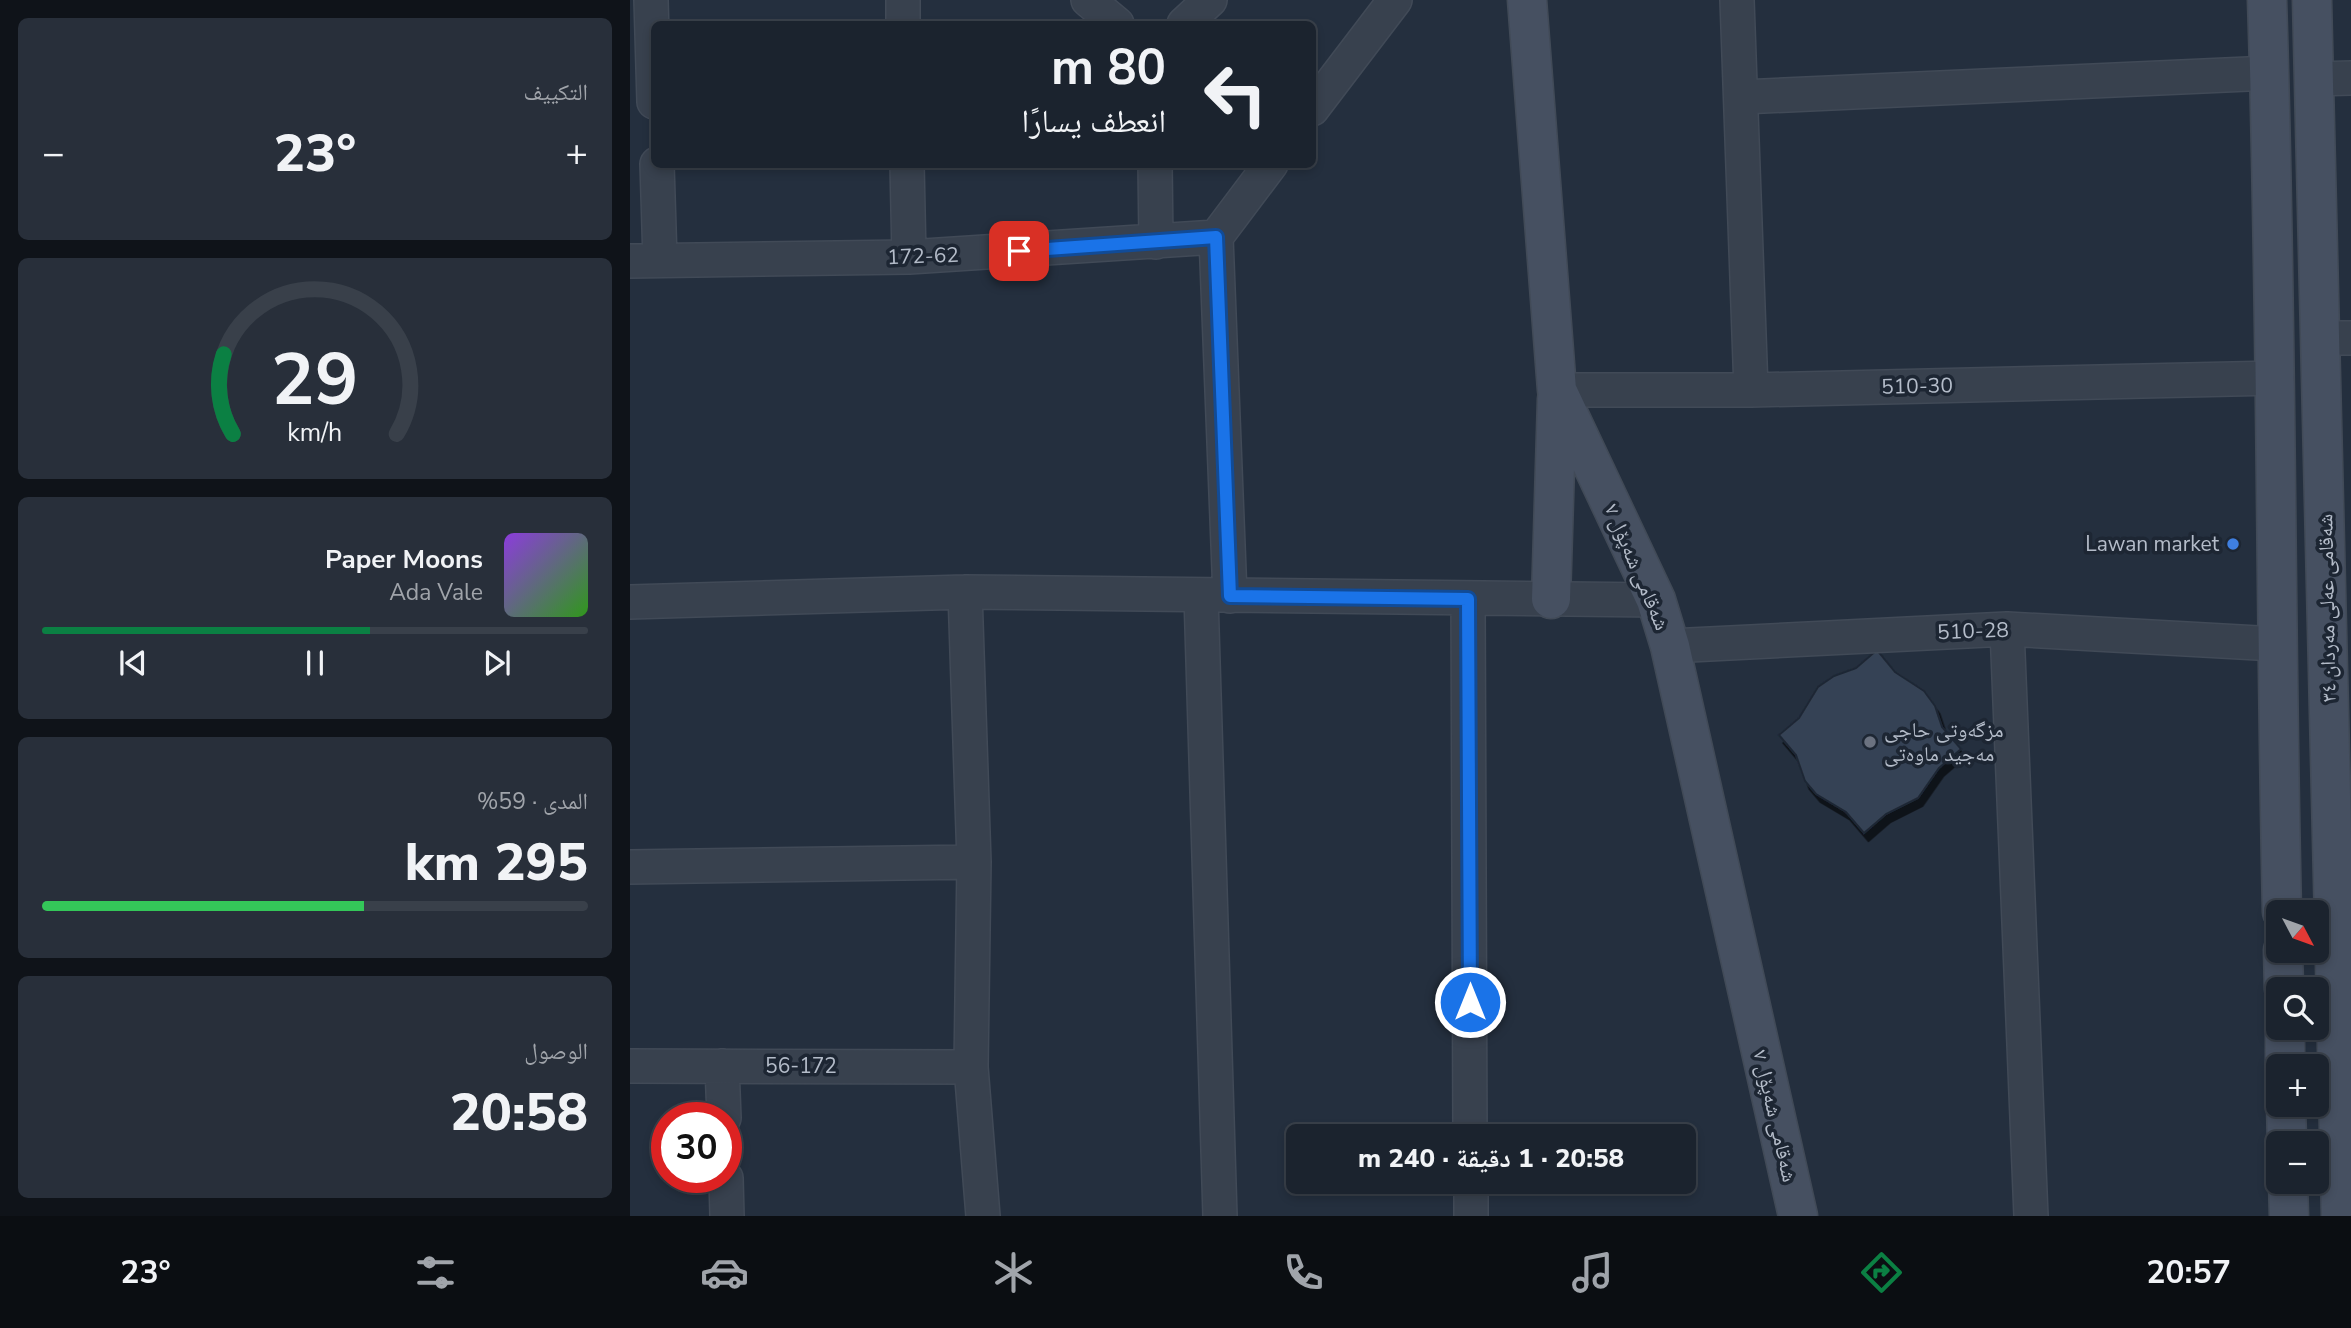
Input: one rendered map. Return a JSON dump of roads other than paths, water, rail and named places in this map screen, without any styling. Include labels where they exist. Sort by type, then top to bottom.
[{"type":"main road","name":"شەقامی شەپۆل ٧","points":[[1527,0],[1557,390],[1656,600],[1670,646],[1798,1216]]},
{"type":"main road","points":[[2267,0],[2277,378],[2276,644],[2282,900]]},
{"type":"main road","name":"شەقامی عەلی مەردان ٣٤","points":[[2312,0],[2333,78],[2344,1197]]},
{"type":"main road","points":[[1551,599],[1557,390]]},
{"type":"main road","points":[[2288,1194],[2289,1216]]},
{"type":"street","points":[[651,0],[652,21]]},
{"type":"street","points":[[903,0],[903,21]]},
{"type":"street","points":[[1088,0],[1113,21]]},
{"type":"street","points":[[1187,21],[1210,0]]},
{"type":"street","points":[[1316,104],[1395,0]]},
{"type":"street","points":[[1737,0],[1751,390]]},
{"type":"street","points":[[1742,97],[2270,73]]},
{"type":"street","points":[[645,261],[657,168]]},
{"type":"street","points":[[907,168],[909,257]]},
{"type":"street","points":[[1154,168],[1156,242]]},
{"type":"street","points":[[1220,1216],[1216,237],[1268,168]]},
{"type":"street","name":"172-62","points":[[645,261],[909,257],[1216,237]]},
{"type":"street","name":"510-30","points":[[1557,390],[1751,390],[2277,378]]},
{"type":"street","points":[[965,592],[974,862],[971,1067],[983,1216]]},
{"type":"street","points":[[630,601],[965,592],[1656,600]]},
{"type":"street","points":[[1468,599],[1470,1124]]},
{"type":"street","points":[[2007,629],[2031,1216]]},
{"type":"street","name":"510-28","points":[[1670,646],[2007,629],[2276,644]]},
{"type":"street","points":[[630,867],[974,862]]},
{"type":"street","name":"56-172","points":[[630,1066],[971,1067]]},
{"type":"street","points":[[722,1066],[723,1102]]},
{"type":"street","points":[[726,1193],[727,1216]]},
{"type":"street","points":[[1471,1194],[1471,1216]]},
{"type":"place","name":"Lawan market","points":[[2233,544]]},
{"type":"place","name":"مزگەوتی حاجی مەجید ماوەتی","points":[[1870,742]]}]
